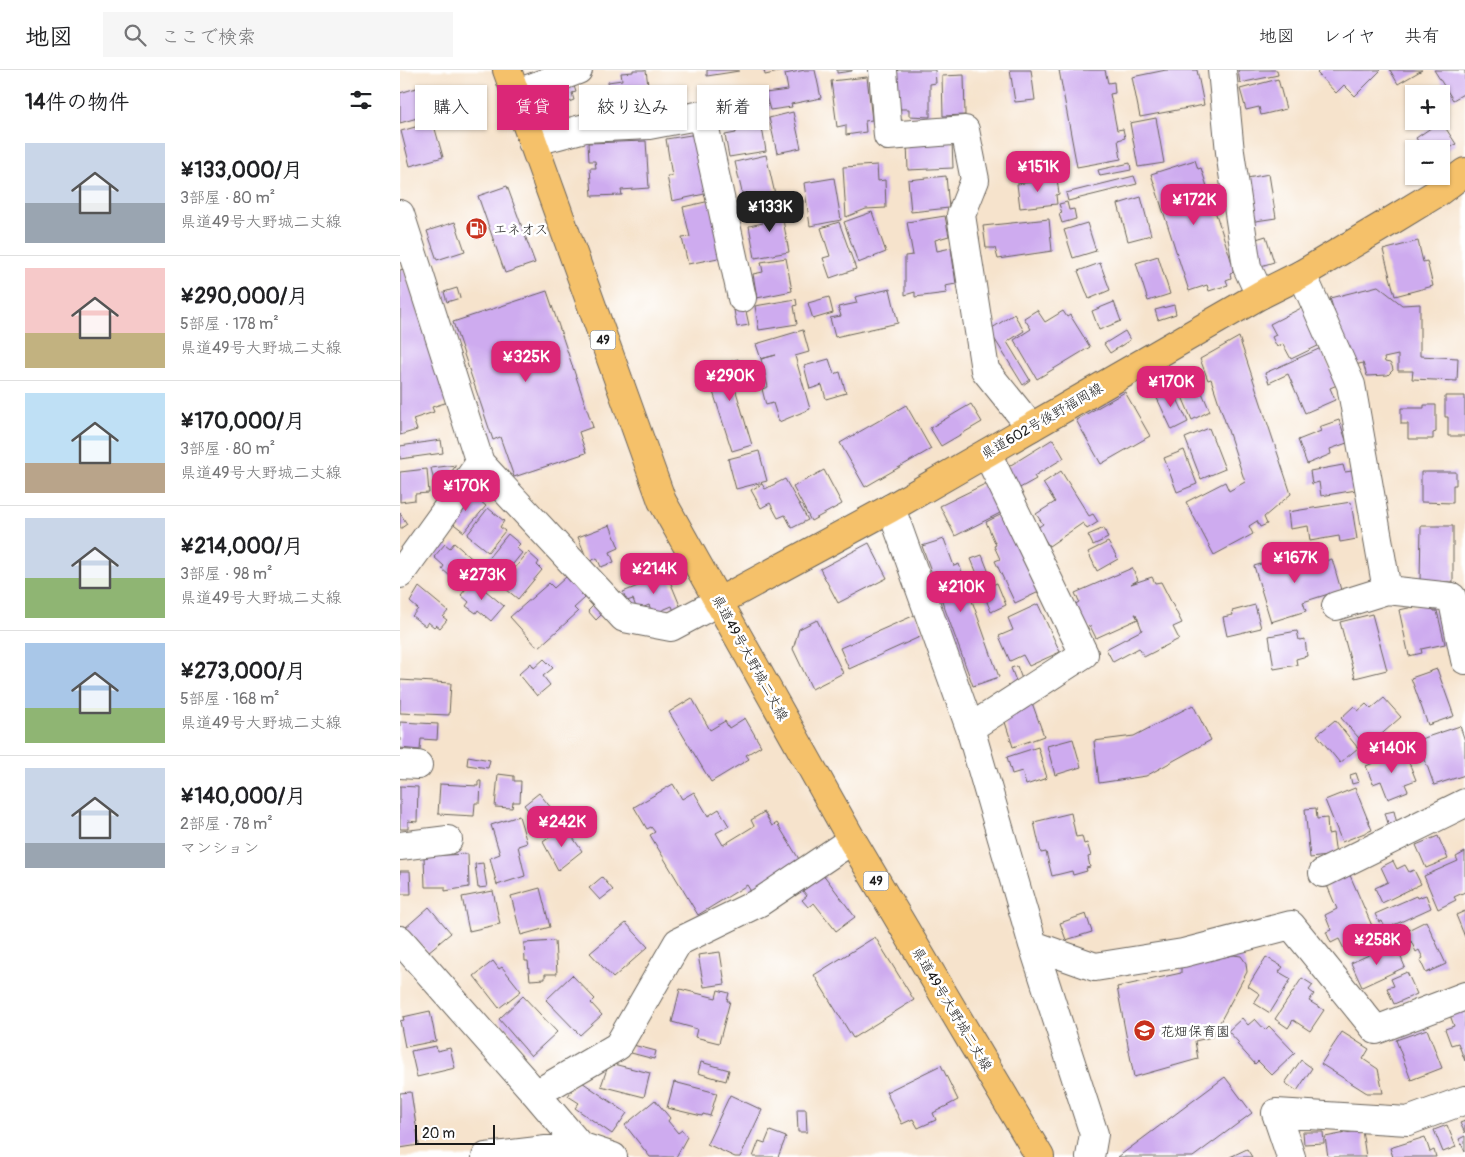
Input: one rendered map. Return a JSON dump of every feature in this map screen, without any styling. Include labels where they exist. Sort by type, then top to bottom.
[{"type":"main road","name":"県道49号大野城二丈線","points":[[511,82],[662,501],[852,840],[1040,1157]]},
{"type":"main road","name":"県道602号後野福岡線","points":[[718,602],[891,508],[1260,295],[1302,274],[1437,193],[1465,172]]},
{"type":"street","points":[[511,82],[578,70]]},
{"type":"street","points":[[883,70],[888,136],[965,130],[974,180],[961,215],[985,370],[1031,427]]},
{"type":"street","points":[[1222,70],[1230,152],[1247,267],[1260,295]]},
{"type":"street","points":[[532,142],[585,128],[650,125],[702,115],[742,298]]},
{"type":"street","points":[[400,214],[480,463],[624,618],[671,627],[718,602]]},
{"type":"street","points":[[1302,274],[1352,385],[1387,590]]},
{"type":"street","points":[[970,728],[1084,654],[987,453]]},
{"type":"street","points":[[400,574],[480,463]]},
{"type":"street","points":[[891,508],[970,728],[1033,945],[1094,1134],[1090,1157]]},
{"type":"street","points":[[1336,606],[1387,590],[1452,597],[1465,660]]},
{"type":"street","points":[[1324,873],[1465,803]]},
{"type":"street","points":[[400,846],[448,840]]},
{"type":"street","points":[[536,1094],[618,1046],[678,942],[760,902],[852,840]]},
{"type":"street","points":[[1033,945],[1095,967],[1183,953],[1291,925],[1376,1030],[1465,996]]},
{"type":"street","points":[[400,940],[580,1146]]},
{"type":"street","points":[[1291,1157],[1276,1113],[1408,1121],[1465,1100]]},
{"type":"street","points":[[486,1157],[580,1146],[613,1157]]},
{"type":"building","points":[[633,70],[646,70],[648,85],[608,85],[608,82],[622,80],[621,73],[633,72]]},
{"type":"building","points":[[707,70],[739,70],[739,71],[707,76]]},
{"type":"building","points":[[764,70],[779,70],[779,72],[765,75]]},
{"type":"building","points":[[815,70],[821,98],[791,104],[792,107],[770,110],[769,92],[788,90],[785,74]]},
{"type":"building","points":[[837,70],[852,70],[852,71],[837,73]]},
{"type":"building","points":[[897,70],[935,70],[936,83],[930,84],[930,117],[909,116],[909,109],[897,109]]},
{"type":"building","points":[[1010,70],[1031,70],[1035,100],[1015,102]]},
{"type":"building","points":[[1059,70],[1105,70],[1108,83],[1114,82],[1115,93],[1110,94],[1117,130],[1123,129],[1125,138],[1118,140],[1121,159],[1077,167]]},
{"type":"building","points":[[1166,70],[1197,70],[1204,105],[1140,117],[1132,77]]},
{"type":"building","points":[[1238,70],[1277,70],[1278,75],[1240,83]]},
{"type":"building","points":[[1320,70],[1381,70],[1355,96],[1344,85],[1336,93],[1317,73]]},
{"type":"building","points":[[1390,70],[1422,70],[1398,84]]},
{"type":"building","points":[[1434,70],[1465,70],[1465,93],[1453,100],[1450,95],[1450,85],[1444,85]]},
{"type":"building","points":[[964,75],[965,115],[943,116],[942,76]]},
{"type":"building","points":[[867,77],[872,120],[865,121],[866,132],[846,135],[846,125],[837,127],[831,81]]},
{"type":"building","points":[[1278,79],[1286,109],[1261,115],[1259,107],[1246,110],[1240,89]]},
{"type":"building","points":[[574,86],[576,92],[572,93],[574,100],[569,102],[569,88]]},
{"type":"building","points":[[415,88],[415,119],[400,123],[400,93]]},
{"type":"building","points":[[793,112],[801,148],[777,153],[769,118]]},
{"type":"building","points":[[1156,118],[1164,163],[1138,167],[1130,123]]},
{"type":"building","points":[[415,127],[415,130],[435,130],[443,157],[410,166],[401,131]]},
{"type":"building","points":[[736,130],[762,130],[766,151],[729,157],[725,135],[736,133]]},
{"type":"building","points":[[1428,130],[1447,130],[1456,144],[1450,148],[1450,140],[1417,140],[1416,138]]},
{"type":"building","points":[[697,134],[709,193],[672,201],[667,176],[672,176],[666,139]]},
{"type":"building","points":[[646,141],[649,188],[621,190],[622,195],[592,196],[590,168],[596,168],[595,161],[589,161],[588,143]]},
{"type":"building","points":[[952,141],[953,168],[908,170],[907,143]]},
{"type":"building","points":[[1050,150],[1054,176],[1019,182],[1015,155]]},
{"type":"building","points":[[766,155],[775,194],[744,201],[735,162]]},
{"type":"building","points":[[1195,160],[1198,169],[1201,168],[1235,272],[1230,273],[1231,278],[1226,280],[1228,285],[1209,291],[1207,285],[1189,291],[1151,174]]},
{"type":"building","points":[[1130,163],[1131,170],[1100,176],[1098,170]]},
{"type":"building","points":[[877,165],[878,181],[885,180],[886,208],[866,209],[846,217],[843,167]]},
{"type":"building","points":[[1269,174],[1276,218],[1249,222],[1242,179]]},
{"type":"building","points":[[946,176],[949,208],[911,212],[908,180]]},
{"type":"building","points":[[1134,176],[1137,184],[1068,201],[1066,193]]},
{"type":"building","points":[[834,178],[841,220],[810,226],[804,183]]},
{"type":"building","points":[[1057,179],[1059,194],[1056,195],[1057,204],[1020,208],[1017,184]]},
{"type":"building","points":[[507,186],[535,263],[505,273],[478,196]]},
{"type":"building","points":[[1141,197],[1151,235],[1128,241],[1118,204]]},
{"type":"building","points":[[710,201],[723,257],[688,264],[682,238],[690,237],[683,207]]},
{"type":"building","points":[[1067,202],[1069,210],[1074,209],[1076,219],[1062,223],[1059,214],[1062,213],[1059,204]]},
{"type":"building","points":[[780,204],[789,252],[755,258],[749,226],[763,223],[760,207]]},
{"type":"building","points":[[872,212],[886,252],[858,263],[844,222]]},
{"type":"building","points":[[945,216],[949,236],[935,240],[937,251],[951,248],[956,284],[945,286],[947,293],[915,297],[915,292],[905,295],[905,256],[913,255],[907,222]]},
{"type":"building","points":[[1049,219],[1052,251],[998,259],[995,248],[986,248],[983,226]]},
{"type":"building","points":[[455,222],[465,251],[437,260],[427,231]]},
{"type":"building","points":[[839,222],[856,269],[830,278],[823,258],[830,256],[821,228]]},
{"type":"building","points":[[1087,223],[1096,251],[1073,258],[1064,230]]},
{"type":"building","points":[[1266,236],[1274,262],[1261,266],[1253,240]]},
{"type":"building","points":[[1418,241],[1423,262],[1427,261],[1433,286],[1395,296],[1383,250]]},
{"type":"building","points":[[1158,256],[1170,294],[1148,301],[1136,263]]},
{"type":"building","points":[[786,258],[792,291],[757,298],[753,274],[763,272],[761,262]]},
{"type":"building","points":[[1100,263],[1110,290],[1089,299],[1078,271]]},
{"type":"building","points":[[404,269],[448,402],[432,407],[434,412],[413,419],[417,430],[400,435],[400,270]]},
{"type":"building","points":[[1378,286],[1402,305],[1420,304],[1420,356],[1458,358],[1457,381],[1412,379],[1413,371],[1398,371],[1398,355],[1384,358],[1385,362],[1390,363],[1393,370],[1388,375],[1367,376],[1363,363],[1351,366],[1330,298]]},
{"type":"building","points":[[457,288],[460,298],[447,302],[444,292]]},
{"type":"building","points":[[890,289],[898,323],[835,337],[830,318],[841,316],[838,307],[857,303],[855,297]]},
{"type":"building","points":[[547,291],[593,427],[579,432],[586,453],[514,477],[500,437],[493,440],[453,322]]},
{"type":"building","points":[[829,297],[833,313],[813,319],[808,303]]},
{"type":"building","points":[[796,299],[797,305],[794,306],[797,324],[759,330],[755,306]]},
{"type":"building","points":[[1114,302],[1121,321],[1099,330],[1092,311]]},
{"type":"building","points":[[1174,305],[1176,314],[1158,320],[1155,310]]},
{"type":"building","points":[[1305,306],[1324,343],[1291,359],[1283,344],[1277,347],[1272,337],[1276,335],[1270,324]]},
{"type":"building","points":[[745,307],[749,325],[737,327],[734,310]]},
{"type":"building","points":[[1037,310],[1045,322],[1063,311],[1067,317],[1070,315],[1090,347],[1037,379],[1014,340],[1031,329],[1024,318]]},
{"type":"building","points":[[1014,314],[1024,331],[1007,342],[1030,380],[1023,385],[989,330]]},
{"type":"building","points":[[803,330],[809,352],[795,356],[810,409],[779,422],[773,403],[766,405],[762,389],[768,387],[756,344]]},
{"type":"building","points":[[1125,331],[1130,340],[1110,353],[1104,344]]},
{"type":"building","points":[[1239,337],[1291,494],[1264,517],[1267,524],[1260,527],[1257,521],[1249,526],[1253,534],[1214,555],[1186,502],[1225,482],[1229,491],[1245,482],[1211,379],[1208,380],[1200,359]]},
{"type":"building","points":[[1321,348],[1337,385],[1330,388],[1335,400],[1305,413],[1288,374],[1269,383],[1265,373]]},
{"type":"building","points":[[738,359],[746,385],[735,388],[752,445],[732,451],[706,370]]},
{"type":"building","points":[[829,359],[834,374],[840,372],[846,393],[826,399],[822,385],[810,389],[804,366]]},
{"type":"building","points":[[1193,372],[1210,411],[1192,420],[1175,380]]},
{"type":"building","points":[[1171,386],[1188,422],[1172,430],[1155,394]]},
{"type":"building","points":[[1125,392],[1150,436],[1101,464],[1076,420]]},
{"type":"building","points":[[1445,396],[1465,396],[1465,436],[1448,436],[1448,417],[1445,417]]},
{"type":"building","points":[[971,404],[982,422],[941,446],[930,428]]},
{"type":"building","points":[[906,405],[931,449],[865,487],[840,443]]},
{"type":"building","points":[[1424,405],[1436,405],[1436,432],[1433,433],[1433,439],[1408,439],[1408,424],[1401,424],[1401,408],[1424,408]]},
{"type":"building","points":[[1339,420],[1347,443],[1330,449],[1331,454],[1307,464],[1298,440],[1321,431],[1319,427]]},
{"type":"building","points":[[1209,428],[1225,469],[1201,479],[1185,438]]},
{"type":"building","points":[[1053,439],[1064,458],[1034,476],[1036,479],[1018,489],[1006,468]]},
{"type":"building","points":[[441,440],[443,453],[400,459],[400,446]]},
{"type":"building","points":[[1184,450],[1197,484],[1177,492],[1164,458]]},
{"type":"building","points":[[759,451],[767,481],[736,489],[728,459]]},
{"type":"building","points":[[456,465],[447,479],[434,481],[431,468]]},
{"type":"building","points":[[1343,465],[1345,472],[1359,470],[1362,489],[1321,496],[1319,482],[1312,484],[1310,471]]},
{"type":"building","points":[[427,469],[429,493],[415,494],[415,500],[400,502],[400,472]]},
{"type":"building","points":[[824,470],[842,504],[811,521],[793,487]]},
{"type":"building","points":[[1061,471],[1089,516],[1093,514],[1098,522],[1087,529],[1083,523],[1049,546],[1037,528],[1043,524],[1036,514],[1055,502],[1043,483]]},
{"type":"building","points":[[1421,472],[1456,472],[1456,485],[1453,485],[1453,503],[1421,502]]},
{"type":"building","points":[[785,479],[808,520],[792,528],[785,515],[778,518],[770,503],[761,508],[751,490],[762,484],[765,489]]},
{"type":"building","points":[[987,483],[1002,512],[955,536],[940,506]]},
{"type":"building","points":[[468,491],[486,506],[464,532],[446,518]]},
{"type":"building","points":[[1351,502],[1357,539],[1340,542],[1339,536],[1310,541],[1308,526],[1290,529],[1288,512]]},
{"type":"building","points":[[488,508],[504,521],[500,527],[505,531],[488,552],[467,535]]},
{"type":"building","points":[[400,513],[407,524],[400,529]]},
{"type":"building","points":[[1002,514],[1039,592],[1015,603],[995,561],[1000,559],[986,522]]},
{"type":"building","points":[[610,525],[619,548],[610,552],[614,562],[601,567],[597,558],[588,562],[578,537]]},
{"type":"building","points":[[1421,526],[1453,526],[1453,582],[1420,581]]},
{"type":"building","points":[[1104,528],[1108,538],[1093,545],[1088,535]]},
{"type":"building","points":[[508,534],[520,544],[516,548],[522,553],[500,580],[490,572],[493,568],[485,562]]},
{"type":"building","points":[[944,539],[954,566],[959,564],[999,677],[973,686],[922,546]]},
{"type":"building","points":[[1108,542],[1118,559],[1097,571],[1088,552]]},
{"type":"building","points":[[454,543],[477,563],[459,584],[442,569],[444,566],[434,557],[445,544],[450,548]]},
{"type":"building","points":[[869,543],[887,578],[838,603],[820,569]]},
{"type":"building","points":[[528,552],[539,562],[537,565],[542,570],[518,599],[501,585]]},
{"type":"building","points":[[1322,554],[1325,561],[1332,559],[1341,590],[1303,602],[1306,611],[1271,622],[1254,566],[1287,556],[1290,564]]},
{"type":"building","points":[[982,555],[991,578],[980,581],[971,559]]},
{"type":"building","points":[[1132,568],[1138,580],[1131,584],[1152,577],[1155,583],[1161,582],[1182,623],[1173,627],[1179,639],[1144,657],[1139,648],[1113,662],[1106,649],[1142,630],[1138,619],[1096,638],[1090,626],[1082,630],[1072,606],[1079,602],[1075,593]]},
{"type":"building","points":[[667,574],[681,608],[674,611],[672,606],[653,614],[649,605],[637,610],[633,599],[627,601],[623,592]]},
{"type":"building","points":[[566,577],[585,598],[574,608],[578,612],[538,648],[510,617],[549,583],[554,588]]},
{"type":"building","points":[[473,580],[504,606],[491,621],[478,610],[476,613],[466,606],[469,602],[461,595]]},
{"type":"building","points":[[997,583],[1006,605],[991,612],[982,589]]},
{"type":"building","points":[[419,587],[448,611],[443,617],[447,620],[440,628],[436,625],[434,627],[428,622],[425,626],[412,616],[418,609],[410,602]]},
{"type":"building","points":[[1432,603],[1434,611],[1437,611],[1445,644],[1421,649],[1422,653],[1409,656],[1399,610]]},
{"type":"building","points":[[1038,604],[1060,652],[1029,666],[1023,655],[1010,661],[999,636],[1013,630],[1008,618]]},
{"type":"building","points":[[594,605],[602,614],[596,620],[588,611]]},
{"type":"building","points":[[1255,605],[1261,628],[1227,636],[1223,617],[1233,615],[1232,611]]},
{"type":"building","points":[[1372,614],[1387,670],[1355,678],[1340,622]]},
{"type":"building","points":[[915,615],[924,635],[849,669],[840,648]]},
{"type":"building","points":[[817,620],[843,673],[812,689],[793,649],[799,629]]},
{"type":"building","points":[[1297,631],[1299,640],[1305,639],[1307,656],[1296,659],[1297,665],[1274,669],[1269,636]]},
{"type":"building","points":[[544,659],[553,668],[543,676],[550,685],[537,696],[519,674],[531,663],[534,668]]},
{"type":"building","points":[[1017,666],[1022,679],[1016,681],[1011,668]]},
{"type":"building","points":[[1437,669],[1454,716],[1428,725],[1411,678]]},
{"type":"building","points":[[400,680],[451,683],[449,715],[400,713]]},
{"type":"building","points":[[692,698],[710,730],[725,721],[729,728],[745,718],[761,746],[746,755],[749,759],[711,782],[669,712]]},
{"type":"building","points":[[1384,698],[1401,717],[1367,747],[1341,718],[1354,706],[1358,711],[1366,704],[1371,709]]},
{"type":"building","points":[[1031,700],[1044,736],[1013,747],[1004,719]]},
{"type":"building","points":[[1193,705],[1211,740],[1146,776],[1099,783],[1094,741],[1134,736]]},
{"type":"building","points":[[1335,720],[1358,748],[1340,763],[1317,735]]},
{"type":"building","points":[[400,722],[438,724],[437,740],[421,739],[420,750],[400,748]]},
{"type":"building","points":[[1460,726],[1465,741],[1465,775],[1434,785],[1418,740]]},
{"type":"building","points":[[1073,739],[1081,767],[1055,775],[1047,746]]},
{"type":"building","points":[[1038,747],[1047,778],[1026,785],[1022,771],[1012,774],[1007,757]]},
{"type":"building","points":[[1404,750],[1416,780],[1405,784],[1408,791],[1388,799],[1381,781],[1373,784],[1366,766]]},
{"type":"building","points":[[468,756],[490,760],[488,768],[467,765]]},
{"type":"building","points":[[1356,773],[1359,782],[1352,784],[1350,775]]},
{"type":"building","points":[[498,774],[514,776],[514,781],[521,781],[520,802],[513,802],[512,808],[495,807]]},
{"type":"building","points":[[478,781],[481,781],[480,803],[475,803],[474,816],[438,814],[440,784],[478,786]]},
{"type":"building","points":[[673,784],[682,799],[694,792],[708,816],[719,809],[729,826],[716,833],[723,845],[754,826],[751,820],[764,812],[772,826],[777,823],[802,864],[753,895],[747,885],[698,915],[650,835],[655,832],[651,827],[647,829],[634,807]]},
{"type":"building","points":[[400,786],[418,787],[417,822],[408,821],[408,829],[400,829]]},
{"type":"building","points":[[1355,788],[1372,830],[1342,842],[1325,800]]},
{"type":"building","points":[[539,793],[560,819],[544,831],[524,805]]},
{"type":"building","points":[[1316,808],[1317,819],[1327,818],[1328,834],[1333,833],[1336,855],[1310,858],[1305,809]]},
{"type":"building","points":[[1394,811],[1398,828],[1390,830],[1385,813]]},
{"type":"building","points":[[1071,813],[1076,837],[1082,836],[1084,844],[1087,843],[1091,856],[1088,857],[1090,867],[1086,868],[1087,871],[1073,875],[1072,871],[1052,876],[1046,852],[1041,853],[1034,822]]},
{"type":"building","points":[[519,816],[527,843],[518,846],[525,876],[497,885],[490,858],[500,854],[491,825]]},
{"type":"building","points":[[565,826],[582,851],[558,870],[543,842]]},
{"type":"building","points":[[1438,836],[1448,859],[1426,868],[1416,845]]},
{"type":"building","points":[[1465,852],[1465,892],[1454,897],[1456,900],[1438,909],[1424,876],[1458,861],[1456,857]]},
{"type":"building","points":[[468,854],[469,887],[445,891],[445,887],[425,887],[424,856]]},
{"type":"building","points":[[1393,861],[1397,869],[1405,865],[1409,872],[1414,870],[1421,884],[1382,903],[1375,888],[1388,882],[1381,867]]},
{"type":"building","points":[[483,863],[487,887],[478,888],[475,864]]},
{"type":"building","points":[[820,870],[855,917],[836,931],[814,903],[808,907],[802,900],[807,896],[799,886]]},
{"type":"building","points":[[400,871],[410,871],[411,894],[400,894]]},
{"type":"building","points":[[1349,873],[1376,935],[1344,949],[1339,939],[1331,943],[1326,932],[1331,930],[1325,915],[1337,909],[1326,883]]},
{"type":"building","points":[[602,877],[613,890],[600,900],[589,888]]},
{"type":"building","points":[[540,888],[550,927],[521,935],[511,896]]},
{"type":"building","points":[[493,891],[500,924],[469,931],[462,897]]},
{"type":"building","points":[[1426,895],[1431,908],[1385,929],[1382,921],[1379,922],[1375,914],[1416,896],[1417,898]]},
{"type":"building","points":[[429,907],[451,933],[428,952],[405,928]]},
{"type":"building","points":[[1465,911],[1465,937],[1456,915]]},
{"type":"building","points":[[1086,914],[1092,932],[1066,940],[1060,923]]},
{"type":"building","points":[[1426,921],[1446,964],[1426,973],[1420,960],[1423,958],[1419,950],[1416,952],[1404,932]]},
{"type":"building","points":[[626,923],[648,947],[613,978],[590,953]]},
{"type":"building","points":[[875,937],[914,1000],[853,1038],[814,975]]},
{"type":"building","points":[[555,941],[557,974],[545,974],[545,979],[530,980],[528,961],[525,961],[524,943]]},
{"type":"building","points":[[1389,946],[1394,955],[1399,953],[1405,967],[1362,987],[1351,963]]},
{"type":"building","points":[[720,952],[725,984],[704,987],[698,955]]},
{"type":"building","points":[[1234,955],[1241,956],[1246,963],[1247,972],[1212,1037],[1195,1041],[1198,1059],[1134,1077],[1117,987],[1181,973],[1181,966]]},
{"type":"building","points":[[1266,957],[1283,967],[1279,972],[1291,979],[1270,1013],[1254,1003],[1260,994],[1248,986]]},
{"type":"building","points":[[493,961],[499,969],[502,967],[521,991],[499,1008],[474,976]]},
{"type":"building","points":[[1407,972],[1417,994],[1394,1004],[1387,988],[1394,986],[1391,979]]},
{"type":"building","points":[[572,975],[595,999],[591,1003],[602,1015],[580,1035],[546,1000]]},
{"type":"building","points":[[1302,978],[1313,985],[1309,990],[1314,994],[1309,1001],[1324,1010],[1310,1031],[1293,1020],[1288,1028],[1275,1019]]},
{"type":"building","points":[[680,989],[716,998],[718,990],[729,993],[727,1001],[730,1001],[719,1043],[695,1037],[697,1029],[672,1022]]},
{"type":"building","points":[[523,996],[557,1032],[531,1056],[499,1019]]},
{"type":"building","points":[[1465,1010],[1465,1061],[1458,1043],[1451,1045],[1445,1029],[1454,1026],[1450,1015]]},
{"type":"building","points":[[430,1011],[436,1041],[405,1047],[400,1021],[404,1020],[403,1017]]},
{"type":"building","points":[[1242,1018],[1248,1025],[1255,1019],[1265,1030],[1269,1026],[1295,1053],[1272,1075],[1258,1061],[1255,1064],[1228,1031]]},
{"type":"building","points":[[1427,1029],[1442,1068],[1411,1080],[1396,1040]]},
{"type":"building","points":[[1342,1032],[1369,1049],[1363,1059],[1378,1069],[1383,1093],[1367,1093],[1321,1064]]},
{"type":"building","points":[[633,1045],[656,1051],[654,1059],[631,1053]]},
{"type":"building","points":[[436,1046],[437,1051],[450,1048],[455,1068],[417,1077],[411,1051]]},
{"type":"building","points":[[1301,1060],[1312,1068],[1297,1091],[1285,1083]]},
{"type":"building","points":[[701,1062],[729,1070],[726,1081],[698,1073]]},
{"type":"building","points":[[609,1063],[650,1073],[644,1097],[601,1086]]},
{"type":"building","points":[[941,1065],[958,1100],[933,1113],[936,1120],[918,1128],[913,1119],[902,1124],[886,1092]]},
{"type":"building","points":[[1225,1077],[1252,1113],[1193,1157],[1118,1157]]},
{"type":"building","points":[[579,1080],[627,1113],[612,1134],[575,1108],[579,1103],[568,1096]]},
{"type":"building","points":[[674,1082],[717,1093],[710,1116],[667,1108]]},
{"type":"building","points":[[411,1092],[419,1145],[400,1148],[400,1093]]},
{"type":"building","points":[[730,1095],[762,1110],[740,1157],[735,1157],[707,1144]]},
{"type":"building","points":[[655,1100],[670,1118],[668,1121],[678,1133],[682,1130],[687,1137],[676,1157],[650,1157],[625,1125]]},
{"type":"building","points":[[797,1109],[806,1109],[807,1132],[798,1132]]},
{"type":"building","points":[[1465,1121],[1465,1133],[1460,1123]]},
{"type":"building","points":[[1447,1125],[1456,1147],[1443,1152],[1434,1130]]},
{"type":"building","points":[[1362,1130],[1366,1157],[1328,1157],[1325,1137]]},
{"type":"building","points":[[770,1131],[786,1137],[778,1157],[753,1157],[759,1141],[765,1143]]},
{"type":"building","points":[[1303,1132],[1323,1132],[1324,1143],[1304,1144]]},
{"type":"building","points":[[1465,1136],[1465,1152],[1459,1139]]},
{"type":"building","points":[[1425,1137],[1430,1152],[1434,1150],[1436,1157],[1393,1157],[1390,1148]]},
{"type":"building","points":[[1247,1149],[1252,1157],[1230,1157]]},
{"type":"place","name":"エネオス","points":[[477,229]]},
{"type":"place","name":"花畑保育園","points":[[1144,1031]]}]
